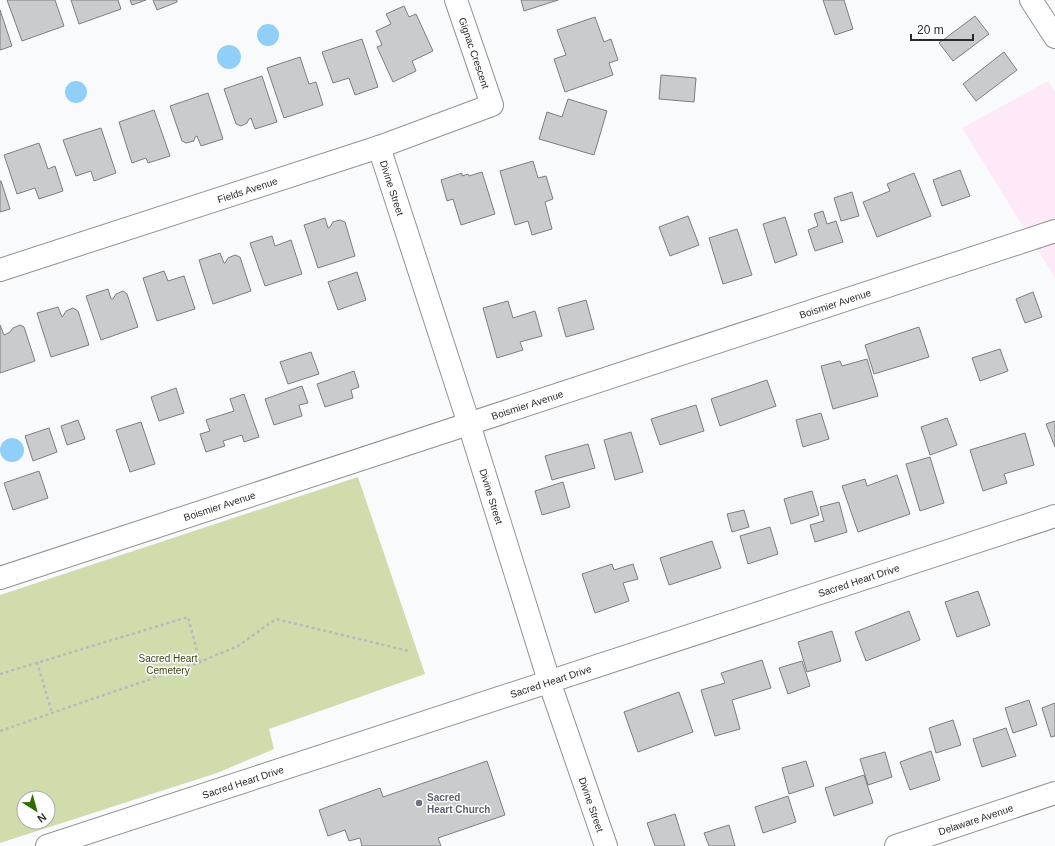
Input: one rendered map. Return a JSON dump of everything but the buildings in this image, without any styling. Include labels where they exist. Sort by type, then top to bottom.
[{"type":"street","name":"Gignac Crescent","points":[[456,0],[492,105]]},
{"type":"street","points":[[1031,0],[1055,37]]},
{"type":"street","name":"Fields Avenue","points":[[0,270],[379,147],[492,105]]},
{"type":"street","name":"Divine Street","points":[[379,147],[469,424],[549,681],[606,846]]},
{"type":"street","name":"Boismier Avenue","points":[[0,578],[1055,231]]},
{"type":"street","name":"Sacred Heart Drive","points":[[47,846],[1055,516]]},
{"type":"street","name":"Delaware Avenue","points":[[896,846],[1055,793]]},
{"type":"path","points":[[0,674],[188,617],[200,662]]},
{"type":"path","points":[[0,732],[200,662],[238,646],[276,619],[409,651]]},
{"type":"path","points":[[37,662],[52,713]]},
{"type":"shaded area","points":[[1048,81],[1055,92],[1055,278],[962,128]]},
{"type":"green space","name":"Sacred Heart Cemetery","points":[[358,477],[425,674],[269,729],[274,749],[217,773],[56,825],[56,790],[16,790],[16,830],[40,830],[0,843],[0,595]]},
{"type":"water","points":[[264,24],[272,24],[279,31],[279,39],[272,46],[264,46],[257,39],[257,31]]},
{"type":"water","points":[[229,45],[237,49],[241,57],[237,65],[229,69],[221,65],[217,57],[221,49]]},
{"type":"water","points":[[72,81],[80,81],[87,88],[87,96],[80,103],[72,103],[65,96],[65,88]]},
{"type":"water","points":[[12,438],[20,442],[24,450],[20,458],[12,462],[4,458],[0,450],[4,442]]},
{"type":"place","name":"Sacred Heart Church","points":[[419,803]]}]
